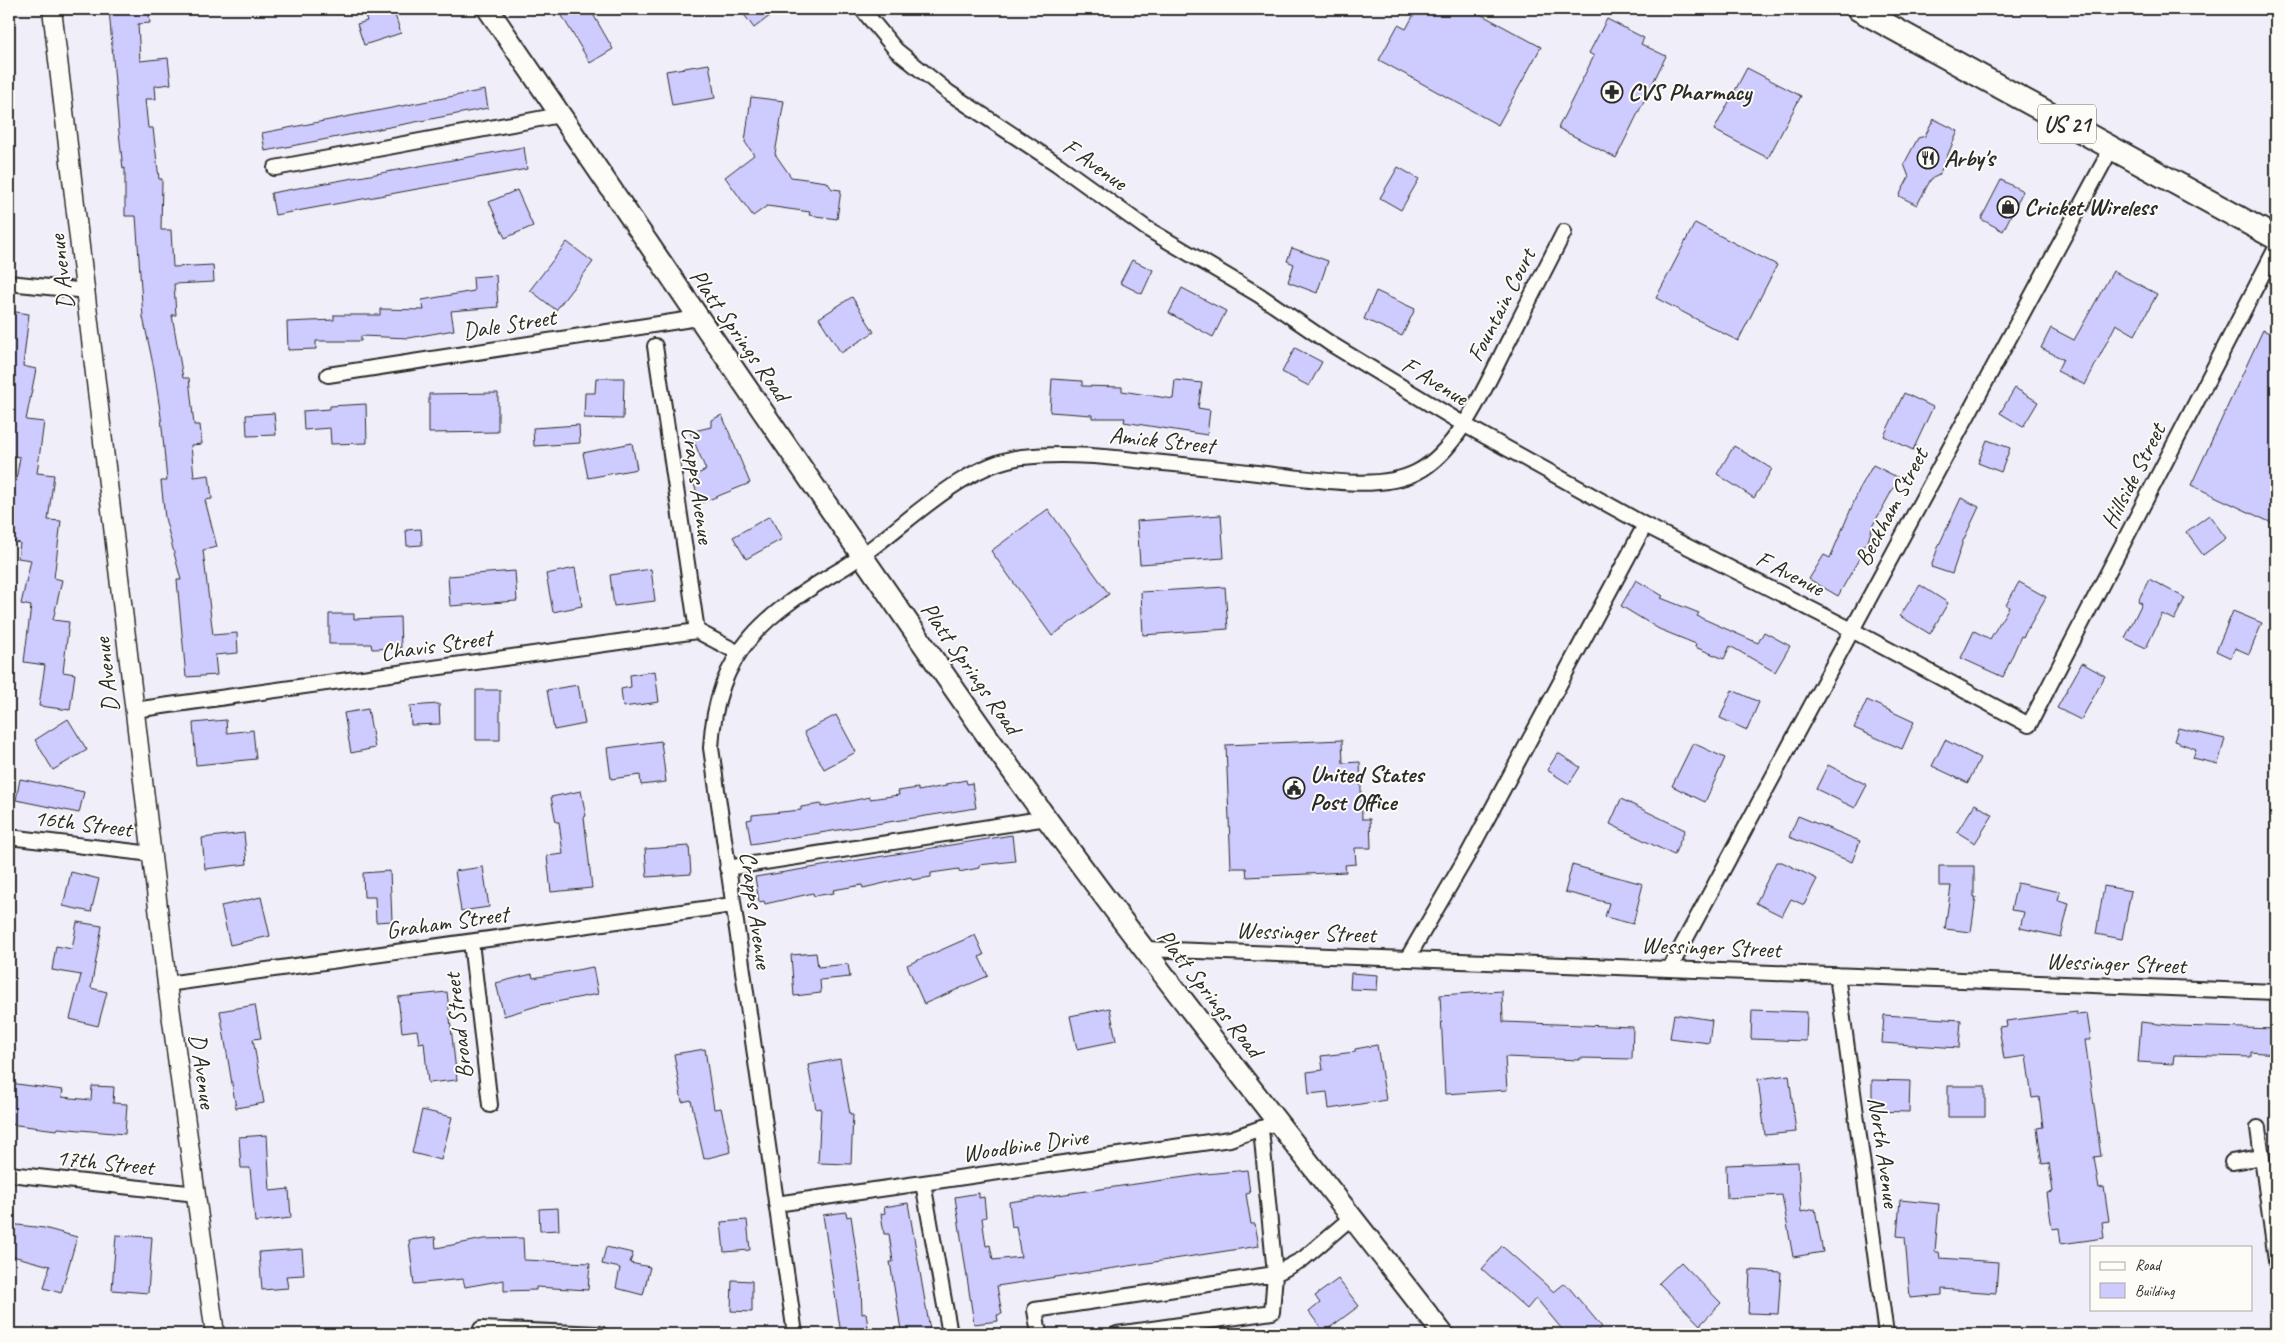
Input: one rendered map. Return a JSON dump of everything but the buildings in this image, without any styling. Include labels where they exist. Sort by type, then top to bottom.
[{"type":"main road","name":"Platt Springs Road","points":[[488,9],[698,318],[1047,818],[1144,949],[1270,1126],[1352,1217],[1443,1334]]},
{"type":"main road","name":"US 21","points":[[1858,9],[2276,238]]},
{"type":"street","name":"D Avenue","points":[[52,9],[87,291],[167,984],[216,1334]]},
{"type":"street","name":"F Avenue","points":[[862,9],[896,50],[948,92],[1057,164],[1146,228],[1464,424],[1645,525],[1850,629],[2029,725]]},
{"type":"street","points":[[276,168],[560,115]]},
{"type":"street","name":"Beckham Street","points":[[1670,968],[1850,629],[2111,149]]},
{"type":"street","name":"Fountain Court","points":[[1464,424],[1564,232]]},
{"type":"street","name":"Hillside Street","points":[[2029,725],[2276,248]]},
{"type":"street","points":[[9,283],[87,291]]},
{"type":"street","name":"Dale Street","points":[[328,375],[698,318]]},
{"type":"street","name":"Crapps Avenue","points":[[655,346],[697,631]]},
{"type":"street","name":"Amick Street","points":[[863,556],[910,517],[969,477],[991,466],[1021,458],[1096,456],[1329,480],[1373,481],[1395,479],[1416,473],[1434,461],[1464,424]]},
{"type":"street","points":[[1407,958],[1471,848],[1645,525]]},
{"type":"street","name":"Crapps Avenue","points":[[795,1334],[732,905],[711,738],[716,699],[739,653],[760,627],[795,597],[863,556]]},
{"type":"street","points":[[697,631],[739,653]]},
{"type":"street","name":"Chavis Street","points":[[134,710],[697,631]]},
{"type":"street","points":[[727,868],[1047,818]]},
{"type":"street","name":"16th Street","points":[[9,837],[152,854]]},
{"type":"street","name":"Graham Street","points":[[167,984],[732,905]]},
{"type":"street","name":"Broad Street","points":[[471,942],[490,1105]]},
{"type":"street","name":"Wessinger Street","points":[[1144,949],[2276,992]]},
{"type":"street","name":"North Avenue","points":[[1837,975],[1886,1334]]},
{"type":"street","points":[[1117,1334],[1272,1312],[1275,1274],[1270,1126]]},
{"type":"street","name":"Woodbine Drive","points":[[776,1204],[1230,1139],[1270,1126]]},
{"type":"street","points":[[2258,1128],[2276,1260]]},
{"type":"street","points":[[2232,1162],[2262,1157]]},
{"type":"street","name":"17th Street","points":[[9,1174],[197,1194]]},
{"type":"street","points":[[924,1183],[950,1334]]},
{"type":"street","points":[[1039,1334],[1035,1310],[1275,1274],[1303,1259],[1352,1217]]},
{"type":"street","points":[[481,1328],[600,1334]]},
{"type":"place","name":"CVS Pharmacy","points":[[1612,92]]},
{"type":"place","name":"Arby's","points":[[1928,158]]},
{"type":"place","name":"Cricket Wireless","points":[[2008,207]]},
{"type":"place","name":"United States Post Office","points":[[1294,788]]}]
